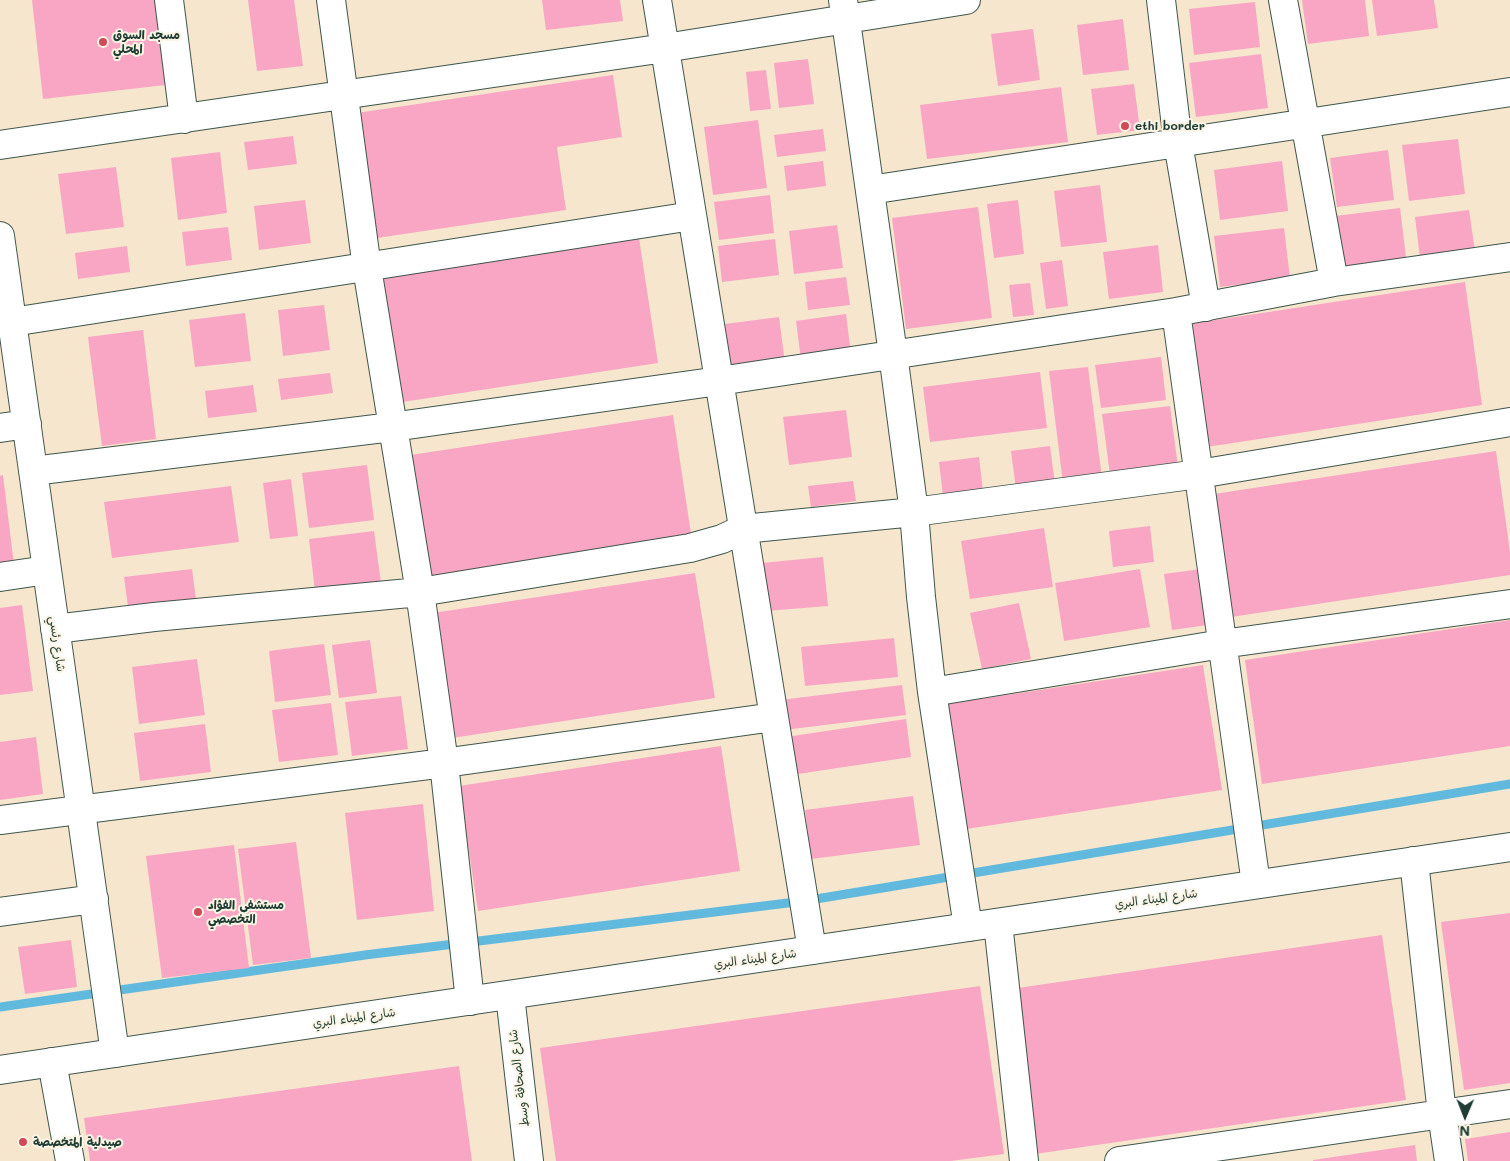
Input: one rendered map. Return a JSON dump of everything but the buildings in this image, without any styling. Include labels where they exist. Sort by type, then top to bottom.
[{"type":"main road","points":[[170,0],[184,118]]},
{"type":"main road","points":[[331,0],[367,268],[420,592],[444,763],[470,1000]]},
{"type":"main road","points":[[657,0],[812,950]]},
{"type":"main road","points":[[0,145],[665,48],[844,10],[966,0]]},
{"type":"main road","points":[[1161,0],[1178,143],[1206,307]]},
{"type":"main road","points":[[1283,0],[1334,282]]},
{"type":"main road","points":[[844,10],[894,354],[914,512],[932,692],[968,927]]},
{"type":"main road","points":[[870,190],[1510,92]]},
{"type":"main road","points":[[12,322],[692,216]]},
{"type":"main road","name":"شارع رئسي","points":[[0,236],[4,292],[12,322],[27,424],[115,1053]]},
{"type":"main road","points":[[33,471],[392,427],[719,381],[1176,312],[1334,282],[1510,257]]},
{"type":"main road","points":[[1176,312],[1256,884]]},
{"type":"main road","points":[[55,629],[154,617],[420,592],[690,548],[722,539],[743,529],[914,512],[1199,474],[1510,422]]},
{"type":"main road","points":[[0,428],[27,424]]},
{"type":"main road","points":[[0,577],[47,570]]},
{"type":"main road","points":[[932,692],[1222,644],[1510,604]]},
{"type":"main road","points":[[0,820],[444,763],[774,717]]},
{"type":"main road","name":"شارع الميناء البري","points":[[0,1070],[1510,847]]},
{"type":"main road","points":[[1414,861],[1442,1114],[1449,1161]]},
{"type":"main road","points":[[0,912],[94,899]]},
{"type":"main road","points":[[998,923],[1024,1161]]},
{"type":"main road","name":"شارع الصحافة وسط","points":[[510,995],[529,1161]]},
{"type":"main road","points":[[52,1062],[70,1161]]},
{"type":"main road","points":[[1119,1161],[1510,1104]]},
{"type":"waterway","points":[[0,1007],[365,955],[804,901],[1510,784]]},
{"type":"place","name":"مسجد السوق المحلي","points":[[103,42]]},
{"type":"place","name":"ethi border","points":[[1125,126]]},
{"type":"place","name":"مستشفى الفؤاد التخصصي","points":[[198,912]]},
{"type":"place","name":"صيدلية المتخصصة","points":[[23,1142]]}]
